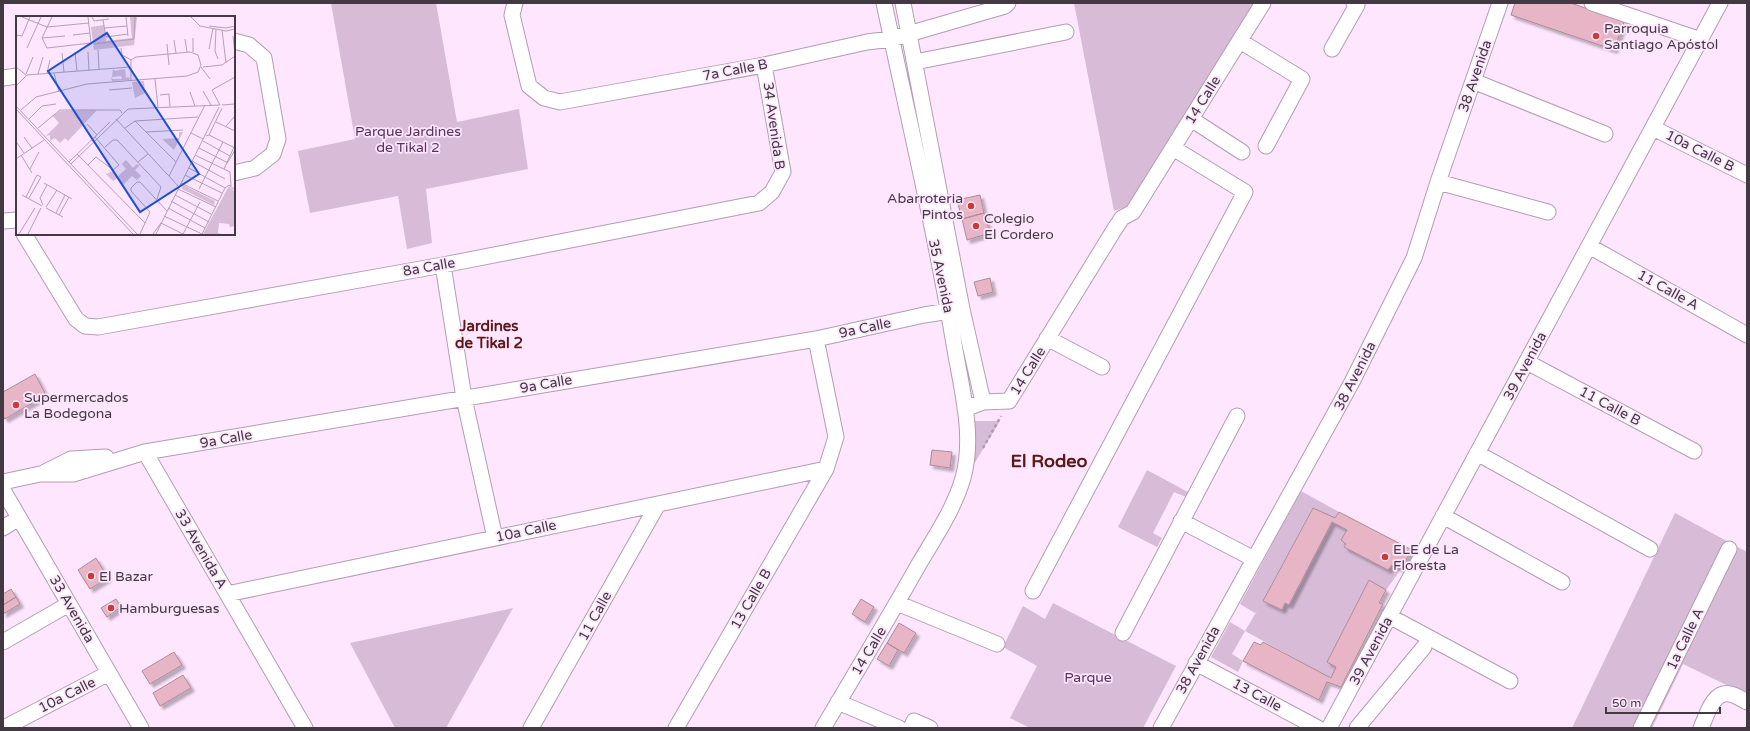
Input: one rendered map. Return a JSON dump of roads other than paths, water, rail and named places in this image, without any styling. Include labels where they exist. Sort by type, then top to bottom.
[{"type":"street","name":"7a Calle B","points":[[515,3],[512,15],[529,86],[544,98],[560,102],[764,65],[868,42],[910,35],[1005,6],[1008,3]]},
{"type":"street","name":"35 Avenida","points":[[884,3],[891,39],[955,311],[983,402]]},
{"type":"street","name":"35 Avenida","points":[[903,3],[910,35],[955,311],[965,409]]},
{"type":"street","name":"14 Calle","points":[[823,728],[957,498],[964,476],[967,454],[968,431],[965,409],[983,402],[1009,401],[1114,230],[1122,218],[1133,212],[1263,3]]},
{"type":"street","points":[[1332,49],[1357,5],[1354,3]]},
{"type":"street","name":"38 Avenida","points":[[1161,728],[1352,382],[1414,258],[1438,182],[1500,3]]},
{"type":"street","points":[[1592,3],[1700,40]]},
{"type":"street","name":"39 Avenida","points":[[1329,728],[1720,3]]},
{"type":"street","points":[[914,62],[1066,32]]},
{"type":"street","points":[[235,41],[249,45],[264,58],[278,139],[273,154],[255,168],[235,173]]},
{"type":"street","points":[[1240,41],[1302,79],[1266,146]]},
{"type":"street","name":"34 Avenida B","points":[[759,203],[772,192],[783,172],[764,65]]},
{"type":"street","points":[[3,78],[16,76]]},
{"type":"street","points":[[1473,81],[1606,134]]},
{"type":"street","points":[[1191,119],[1242,152]]},
{"type":"street","name":"10a Calle B","points":[[1653,128],[1747,175]]},
{"type":"street","points":[[1033,591],[1245,192],[1174,148]]},
{"type":"street","points":[[1438,182],[1548,212]]},
{"type":"street","name":"8a Calle","points":[[25,235],[76,319],[85,326],[98,327],[443,265],[759,203]]},
{"type":"street","name":"11 Calle A","points":[[1589,246],[1747,335]]},
{"type":"street","points":[[443,265],[464,398],[495,538]]},
{"type":"street","name":"9a Calle","points":[[3,482],[40,474],[73,474],[145,452],[816,339],[924,315],[955,311]]},
{"type":"street","points":[[1047,338],[1102,367]]},
{"type":"street","name":"13 Calle B","points":[[676,728],[826,469],[836,436],[816,339]]},
{"type":"street","name":"11 Calle B","points":[[1526,362],[1694,451]]},
{"type":"street","points":[[1123,633],[1237,416]]},
{"type":"street","name":"33 Avenida A","points":[[145,452],[305,728]]},
{"type":"street","points":[[1477,453],[1650,549]]},
{"type":"street","name":"10a Calle","points":[[227,594],[826,469]]},
{"type":"street","name":"33 Avenida","points":[[3,490],[141,728]]},
{"type":"street","name":"11 Calle","points":[[531,728],[658,504]]},
{"type":"street","points":[[1443,516],[1562,582]]},
{"type":"street","points":[[3,528],[19,518]]},
{"type":"street","points":[[1181,521],[1254,559]]},
{"type":"street","name":"1a Calle A","points":[[1641,728],[1729,549]]},
{"type":"street","points":[[897,603],[996,644]]},
{"type":"street","points":[[3,642],[69,604]]},
{"type":"street","points":[[1389,616],[1510,681]]},
{"type":"street","points":[[1358,728],[1424,647]]},
{"type":"street","name":"13 Calle","points":[[1196,663],[1318,728]]},
{"type":"street","name":"10a Calle","points":[[4,728],[109,673]]},
{"type":"street","points":[[1701,728],[1715,700],[1720,695],[1730,694],[1747,702]]},
{"type":"street","points":[[838,702],[899,728]]},
{"type":"street","points":[[911,728],[914,721],[930,728]]},
{"type":"place","name":"Parroquia Santiago Apóstol","points":[[1596,36]]},
{"type":"place","name":"Abarroteria Pintos","points":[[971,206]]},
{"type":"place","name":"Colegio El Cordero","points":[[976,226]]},
{"type":"place","name":"Supermercados La Bodegona","points":[[16,405]]},
{"type":"place","name":"ELE de La Floresta","points":[[1385,557]]},
{"type":"place","name":"El Bazar","points":[[91,576]]},
{"type":"place","name":"Hamburguesas","points":[[111,608]]},
{"type":"district","name":"Jardines de Tikal 2","points":[[489,334]]},
{"type":"district","name":"El Rodeo","points":[[1049,461]]},
{"type":"park label","name":"Parque Jardines de Tikal 2","points":[[408,140]]},
{"type":"park label","name":"Parque","points":[[1088,677]]}]
